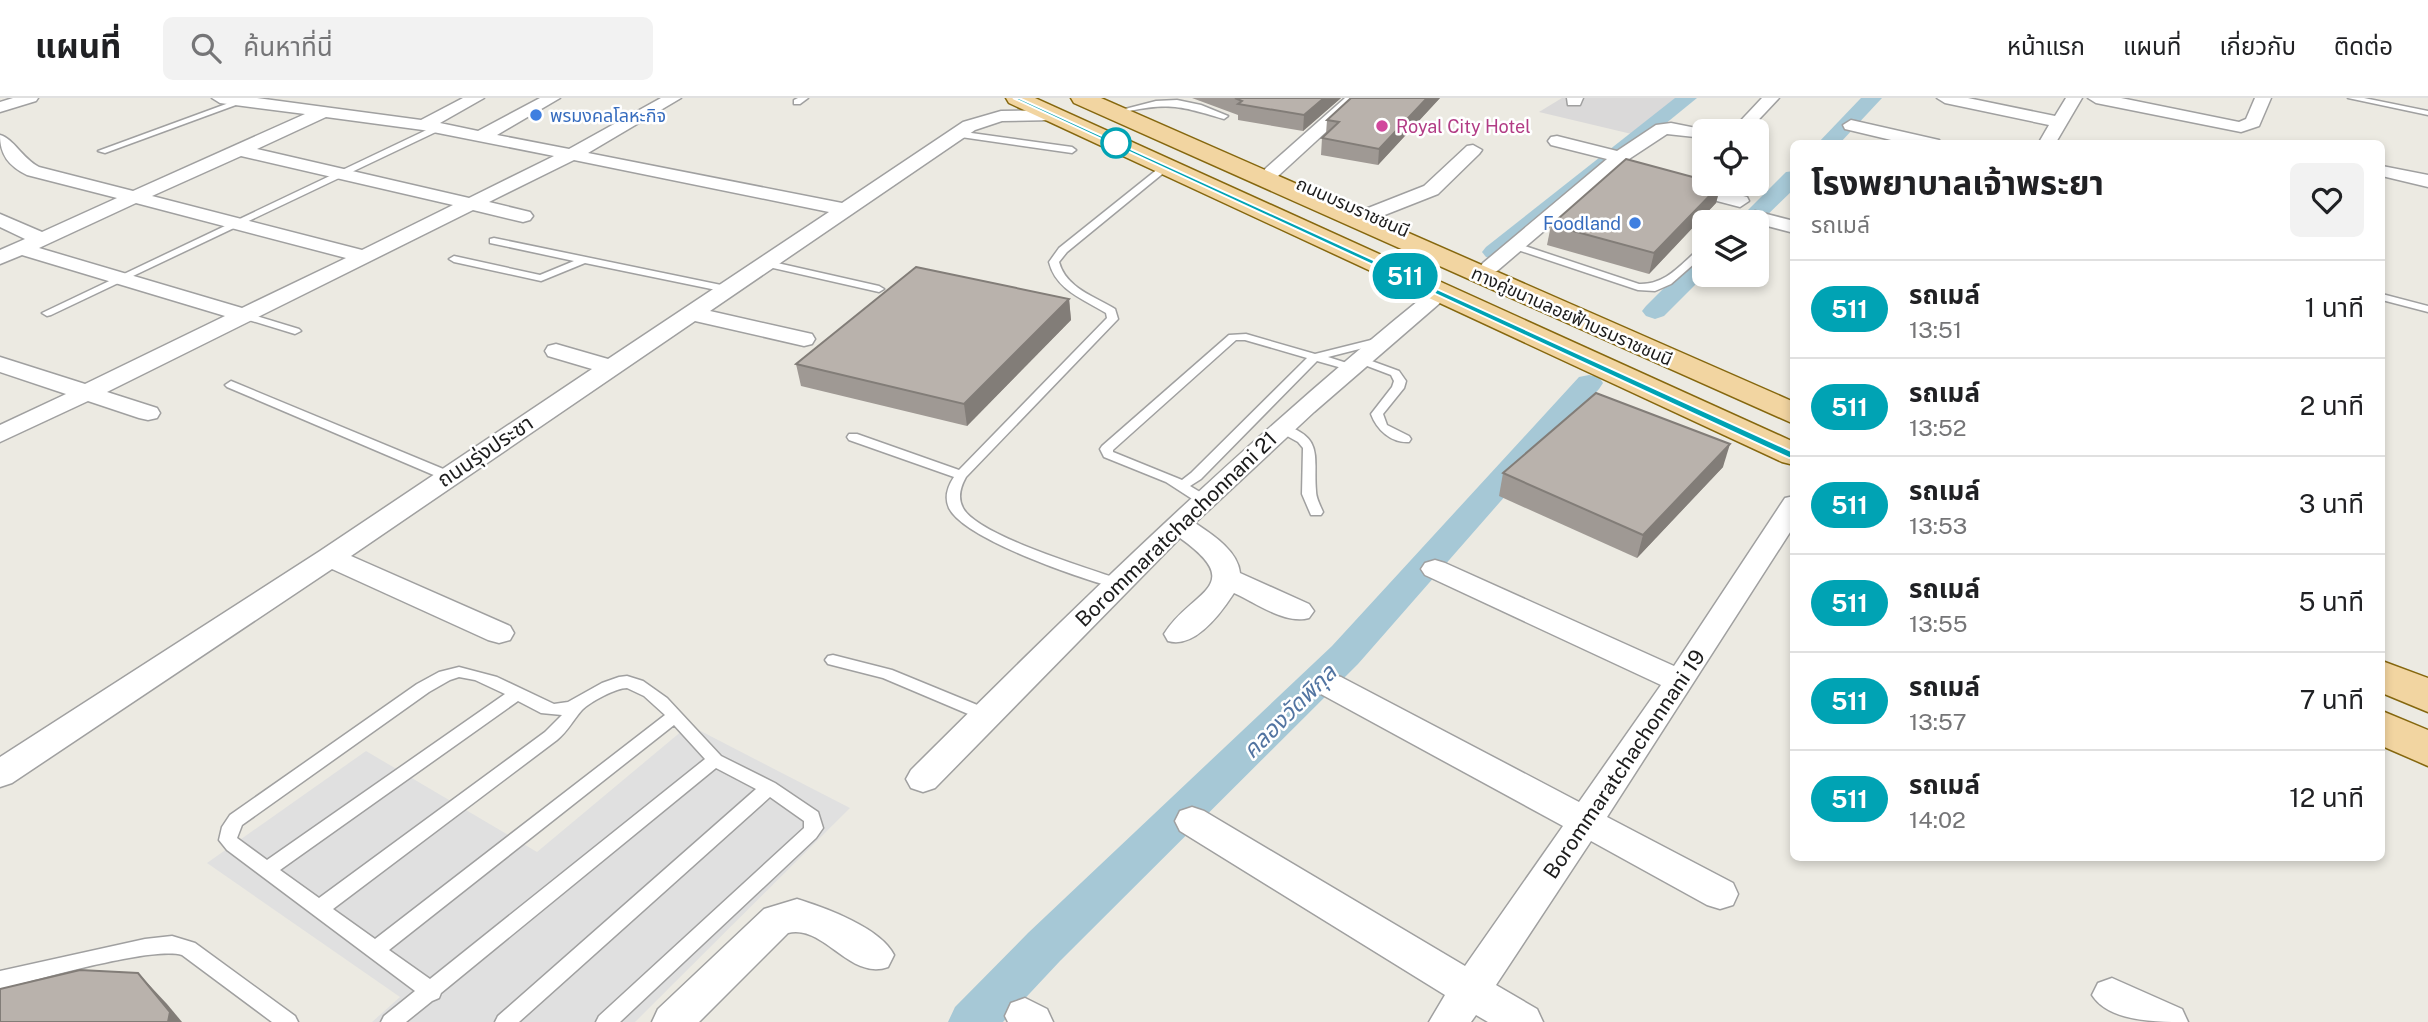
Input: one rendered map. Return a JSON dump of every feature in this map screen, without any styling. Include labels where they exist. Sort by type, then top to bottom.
[{"type":"main road","name":"ถนนบรมราชชนนี","points":[[1017,98],[1052,107],[1167,166],[1790,453]]},
{"type":"main road","name":"ทางคู่ขนานลอยฟ้าบรมราชชนนี","points":[[1082,98],[1790,412]]},
{"type":"main road","name":"ถนนบรมราชชนนี","points":[[1117,103],[1790,397]]},
{"type":"main road","name":"ทางคู่ขนานลอยฟ้าบรมราชชนนี","points":[[1052,107],[1790,435]]},
{"type":"main road","points":[[2385,658],[2428,677]]},
{"type":"main road","points":[[2385,677],[2428,696]]},
{"type":"main road","points":[[2385,706],[2428,726]]},
{"type":"main road","points":[[2385,728],[2428,749]]},
{"type":"street","points":[[0,107],[30,98]]},
{"type":"street","points":[[220,98],[430,126],[842,209]]},
{"type":"street","points":[[430,126],[476,98]]},
{"type":"street","points":[[481,136],[552,98]]},
{"type":"street","points":[[0,435],[573,154],[673,98]]},
{"type":"street","points":[[1272,172],[1355,98]]},
{"type":"street","points":[[1751,119],[1772,98]]},
{"type":"street","points":[[1945,98],[2059,122]]},
{"type":"street","points":[[2048,140],[2074,98]]},
{"type":"street","points":[[2096,98],[2241,127],[2253,122],[2263,98]]},
{"type":"street","name":"ถนนรุ่งประชา","points":[[0,774],[330,557],[967,124],[1052,107]]},
{"type":"street","points":[[0,258],[321,113]]},
{"type":"street","points":[[1851,125],[1916,140]]},
{"type":"street","points":[[1490,267],[1614,162],[1662,129],[1692,132]]},
{"type":"street","points":[[0,140],[21,165],[33,171],[363,256]]},
{"type":"street","points":[[1557,141],[1614,162],[1634,174]]},
{"type":"street","points":[[240,149],[523,216]]},
{"type":"street","points":[[1370,214],[1431,190],[1473,150]]},
{"type":"street","points":[[2385,172],[2428,181]]},
{"type":"street","points":[[1661,181],[1740,201]]},
{"type":"street","points":[[0,220],[43,240]]},
{"type":"street","points":[[1769,220],[1790,226]]},
{"type":"street","points":[[22,249],[243,315]]},
{"type":"street","name":"Borommaratchachonnani 21","points":[[923,779],[1119,584],[1282,428],[1379,341],[1441,292]]},
{"type":"street","points":[[690,313],[804,339]]},
{"type":"street","points":[[556,351],[608,367]]},
{"type":"street","points":[[0,364],[148,413]]},
{"type":"street","name":"Borommaratchachonnani 19","points":[[1449,1022],[1472,992],[1718,624],[1734,594],[1790,510]]},
{"type":"street","points":[[1179,634],[1216,598],[1228,579],[1228,569],[1218,554],[1180,525]]},
{"type":"street","points":[[330,557],[499,634]]},
{"type":"street","points":[[1435,569],[1680,681]]},
{"type":"street","points":[[1228,579],[1299,611]]},
{"type":"street","points":[[1329,685],[1720,894]]},
{"type":"street","points":[[1192,821],[1523,1022]]},
{"type":"street","points":[[672,1022],[777,920],[797,915],[820,922],[875,955]]},
{"type":"street","points":[[2112,995],[2168,1022]]},
{"type":"lane","points":[[2352,98],[2428,113]]},
{"type":"lane","points":[[1117,103],[1173,99],[1224,116]]},
{"type":"lane","points":[[102,151],[240,102]]},
{"type":"lane","points":[[967,124],[1072,150]]},
{"type":"lane","points":[[47,313],[340,173],[430,126]]},
{"type":"lane","points":[[1119,584],[997,538],[970,525],[958,513],[952,497],[954,486],[961,475],[1113,320],[1111,310],[1062,281],[1055,272],[1054,262],[1063,250],[1167,166]]},
{"type":"lane","points":[[494,241],[726,289]]},
{"type":"lane","points":[[1516,246],[1638,287],[1656,288],[1692,260]]},
{"type":"lane","points":[[454,259],[541,278],[586,259]]},
{"type":"lane","points":[[764,263],[879,289]]},
{"type":"lane","points":[[2385,298],[2428,309]]},
{"type":"lane","points":[[243,315],[295,331]]},
{"type":"lane","points":[[1205,501],[1183,485],[1108,454],[1106,449],[1233,337],[1243,336],[1315,357],[1395,373],[1400,381],[1398,388],[1377,414],[1382,427],[1405,439]]},
{"type":"lane","points":[[1183,485],[1207,466],[1315,357],[1379,341]]},
{"type":"lane","points":[[231,385],[448,476]]},
{"type":"lane","points":[[1282,428],[1302,439],[1308,447],[1309,494],[1316,512]]},
{"type":"lane","points":[[853,437],[961,475]]},
{"type":"lane","points":[[833,660],[887,674],[986,715]]},
{"type":"lane","points":[[432,992],[228,840],[236,820],[444,675],[458,672],[473,674],[547,709],[559,710],[577,705],[610,685],[624,681],[638,684],[674,716],[715,760],[769,788],[812,817],[814,828],[606,1022]]},
{"type":"lane","points":[[267,870],[516,694]]},
{"type":"lane","points":[[319,909],[551,736],[562,727],[577,705]]},
{"type":"lane","points":[[375,950],[674,716]]},
{"type":"lane","points":[[391,1022],[432,992],[715,760]]},
{"type":"lane","points":[[505,1022],[769,788]]},
{"type":"lane","points":[[0,980],[145,947],[173,944],[188,949],[288,1022]]},
{"type":"shaded area","points":[[1562,98],[1686,98],[1640,136],[1539,112]]},
{"type":"shaded area","points":[[689,725],[850,808],[635,1022],[372,1022],[400,997],[207,863],[366,751],[537,852]]},
{"type":"building","points":[[1235,98],[1324,98],[1304,115],[1238,104],[1242,101]]},
{"type":"building","points":[[1351,98],[1427,98],[1379,149],[1322,138],[1339,122],[1327,120]]},
{"type":"building","name":"Foodland","points":[[1626,159],[1692,177],[1692,196],[1709,196],[1696,210],[1692,210],[1692,214],[1654,253],[1551,225]]},
{"type":"building","points":[[916,267],[1069,299],[964,404],[796,364]]},
{"type":"building","points":[[1596,393],[1730,444],[1643,535],[1503,473]]},
{"type":"building","points":[[80,970],[138,973],[170,1012],[168,1022],[0,1022],[0,989]]},
{"type":"waterway","points":[[1494,252],[1687,98]]},
{"type":"waterway","name":"คลองวัดพิกุล","points":[[1831,140],[1872,98]]},
{"type":"waterway","name":"คลองวัดพิกุล","points":[[1760,210],[1790,181]]},
{"type":"waterway","name":"คลองวัดพิกุล","points":[[1655,311],[1692,274]]},
{"type":"waterway","name":"คลองวัดพิกุล","points":[[972,1022],[1044,947],[1345,655],[1589,383]]},
{"type":"bus line","name":"511","points":[[1017,98],[1790,453]]},
{"type":"place","name":"พรมงคลโลหะกิจ","points":[[536,115]]},
{"type":"place","name":"Royal City Hotel","points":[[1382,126]]},
{"type":"place","name":"Foodland","points":[[1635,223]]}]
